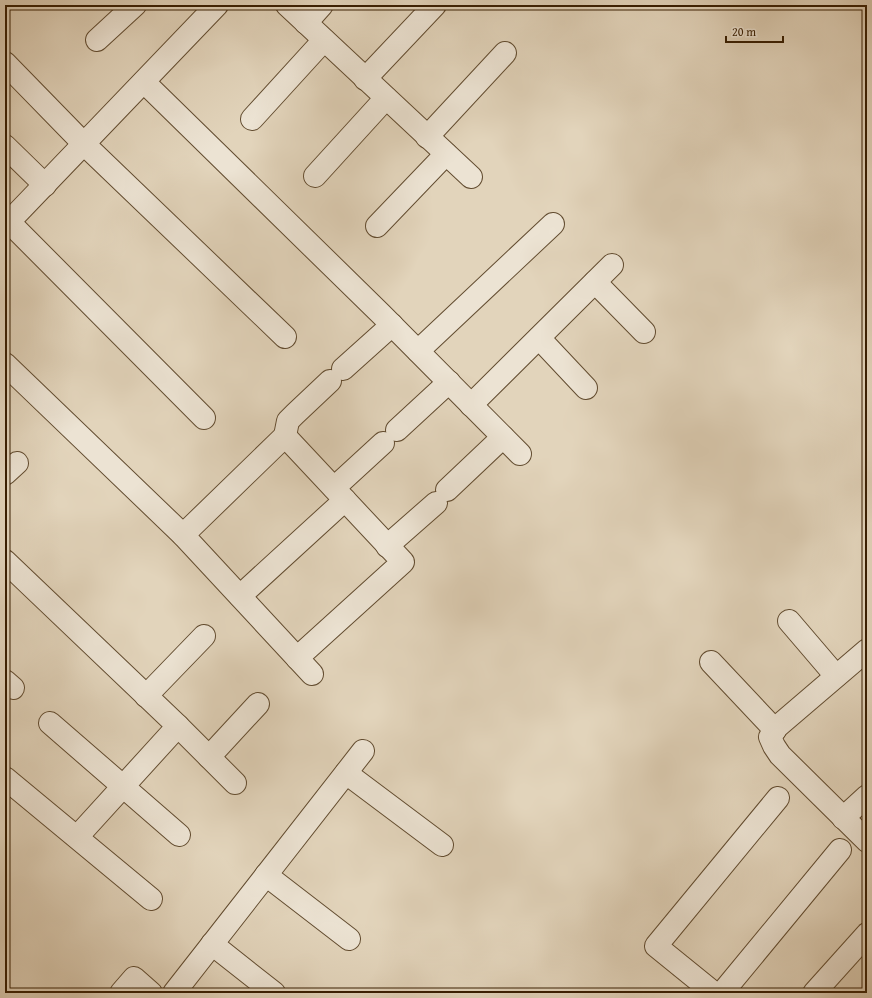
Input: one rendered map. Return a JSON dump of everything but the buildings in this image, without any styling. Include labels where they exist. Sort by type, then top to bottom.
[{"type":"street","points":[[96,40],[135,5]]},
{"type":"street","points":[[204,418],[7,224],[217,5]]},
{"type":"street","points":[[286,5],[471,177]]},
{"type":"street","points":[[306,23],[322,5]]},
{"type":"street","points":[[365,79],[435,5]]},
{"type":"street","points":[[252,119],[324,40]]},
{"type":"street","points":[[427,137],[505,53]]},
{"type":"street","points":[[5,63],[84,144],[284,337]]},
{"type":"street","points":[[144,82],[392,325],[520,454]]},
{"type":"street","points":[[315,176],[386,98]]},
{"type":"street","points":[[5,146],[45,185]]},
{"type":"street","points":[[377,226],[446,154]]},
{"type":"street","points":[[418,351],[553,224]]},
{"type":"street","points":[[471,405],[612,265]]},
{"type":"street","points":[[595,282],[644,332]]},
{"type":"street","points":[[183,535],[285,436],[288,421],[336,375],[392,325]]},
{"type":"street","points":[[539,338],[586,388]]},
{"type":"street","points":[[5,364],[183,535],[312,674]]},
{"type":"street","points":[[240,596],[340,494],[390,436],[449,382]]},
{"type":"street","points":[[285,436],[403,562],[297,658]]},
{"type":"street","points":[[387,546],[441,497],[503,437]]},
{"type":"street","points":[[5,561],[178,726],[235,783]]},
{"type":"street","points":[[789,621],[836,676]]},
{"type":"street","points":[[146,696],[204,636]]},
{"type":"street","points":[[867,650],[777,727],[770,737],[780,755],[867,842]]},
{"type":"street","points":[[711,662],[775,730]]},
{"type":"street","points":[[209,757],[258,704]]},
{"type":"street","points":[[50,723],[179,835]]},
{"type":"street","points":[[77,837],[178,726]]},
{"type":"street","points":[[174,993],[363,751]]},
{"type":"street","points":[[346,773],[442,845]]},
{"type":"street","points":[[5,778],[151,899]]},
{"type":"street","points":[[842,818],[867,796]]},
{"type":"street","points":[[714,993],[656,946],[778,798]]},
{"type":"street","points":[[722,993],[840,850]]},
{"type":"street","points":[[266,875],[348,939]]},
{"type":"street","points":[[814,993],[867,934]]},
{"type":"street","points":[[212,944],[274,993]]},
{"type":"street","points":[[121,993],[134,978],[151,993]]}]
